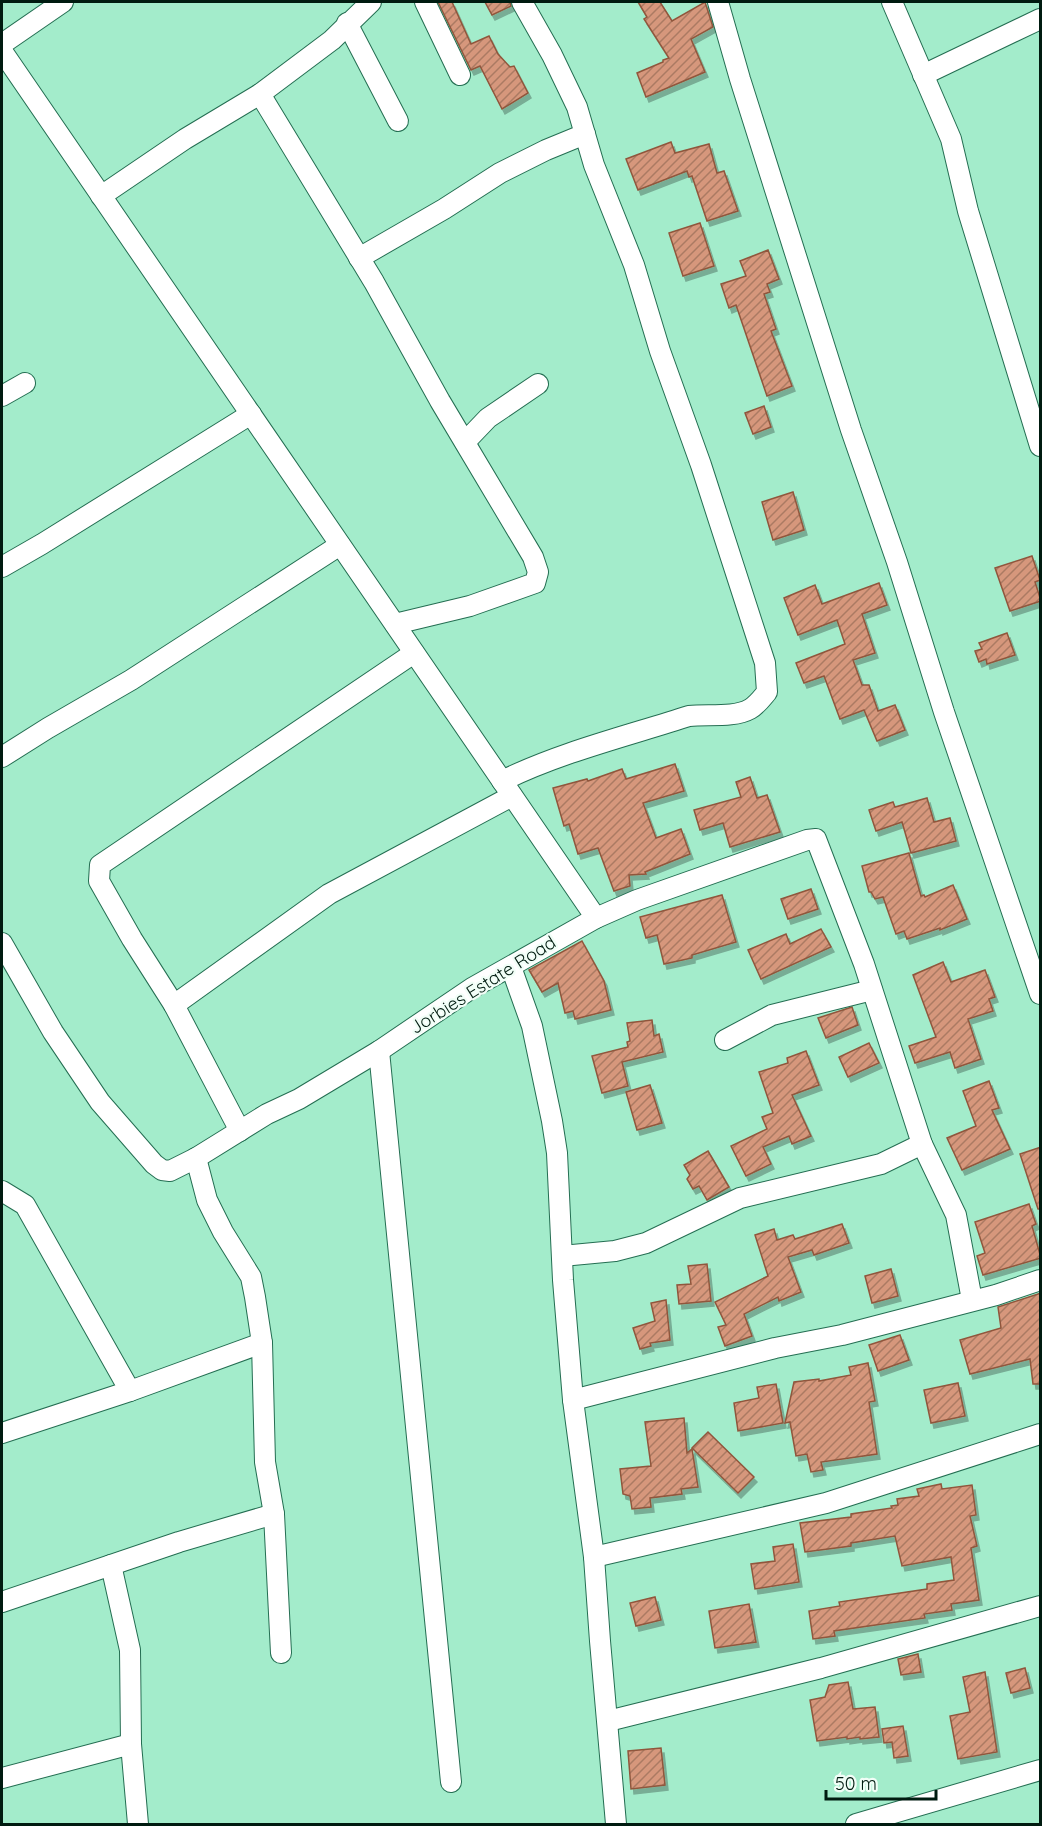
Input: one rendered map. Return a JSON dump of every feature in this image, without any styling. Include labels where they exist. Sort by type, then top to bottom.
[{"type":"street","points":[[2,44],[63,2]]},
{"type":"street","points":[[101,196],[184,139],[260,94],[332,40],[371,2]]},
{"type":"street","points":[[425,2],[460,75]]},
{"type":"street","points":[[174,1005],[328,894],[507,788],[527,769],[689,716],[734,714],[752,708],[767,692],[765,663],[705,476],[660,351],[634,265],[598,175],[577,107],[522,2]]},
{"type":"street","points":[[718,2],[740,79],[851,430],[907,592],[944,712],[1041,994]]},
{"type":"street","points":[[892,2],[951,139],[968,211],[1041,446]]},
{"type":"street","points":[[923,75],[1041,19]]},
{"type":"street","points":[[347,23],[398,122]]},
{"type":"street","points":[[2,51],[596,918]]},
{"type":"street","points":[[260,94],[534,557],[538,572],[536,583],[470,606],[395,624]]},
{"type":"street","points":[[359,258],[500,174],[546,150],[585,134]]},
{"type":"street","points":[[2,396],[25,383]]},
{"type":"street","points":[[465,442],[488,418],[538,384]]},
{"type":"street","points":[[2,567],[251,414]]},
{"type":"street","points":[[2,757],[131,680],[340,545]]},
{"type":"street","points":[[240,1131],[174,1005],[99,881],[100,865],[414,652]]},
{"type":"street","name":"Jorbies Estate Road","points":[[2,943],[53,1032],[100,1102],[154,1164],[162,1170],[170,1171],[379,1052],[472,988],[596,918],[671,888],[807,840],[816,839],[833,879],[872,990]]},
{"type":"street","points":[[511,967],[532,1026],[557,1153],[573,1400],[594,1557],[616,1824]]},
{"type":"street","points":[[725,1040],[772,1015],[872,990],[922,1144],[956,1215],[972,1300]]},
{"type":"street","points":[[379,1052],[451,1782]]},
{"type":"street","points":[[562,1256],[615,1251],[646,1243],[740,1198],[881,1164],[922,1144]]},
{"type":"street","points":[[196,1158],[207,1200],[223,1232],[251,1277],[262,1343],[265,1462],[274,1514],[281,1653]]},
{"type":"street","points":[[2,1191],[25,1205],[130,1392]]},
{"type":"street","points":[[573,1400],[775,1348],[842,1335],[1041,1280]]},
{"type":"street","points":[[2,1433],[130,1392],[262,1343]]},
{"type":"street","points":[[594,1557],[826,1503],[1041,1434]]},
{"type":"street","points":[[2,1602],[274,1514]]},
{"type":"street","points":[[111,1565],[129,1650],[131,1744],[138,1824]]},
{"type":"street","points":[[608,1721],[820,1668],[1041,1606]]},
{"type":"street","points":[[2,1778],[131,1744]]},
{"type":"street","points":[[856,1824],[1041,1770]]},
{"type":"building","points":[[438,2],[452,2],[471,44],[489,36],[498,54],[510,67],[514,66],[528,93],[502,109],[480,66],[471,70]]},
{"type":"building","points":[[485,2],[510,2],[511,6],[492,15]]},
{"type":"building","points":[[638,2],[660,2],[672,21],[705,2],[713,27],[691,39],[705,72],[646,97],[637,73],[669,58],[644,19],[647,17]]},
{"type":"building","points":[[671,142],[675,153],[709,144],[717,173],[724,171],[738,211],[707,221],[692,176],[689,177],[687,171],[638,190],[626,159]]},
{"type":"building","points":[[700,223],[714,266],[683,276],[669,233]]},
{"type":"building","points":[[768,250],[779,279],[767,284],[770,292],[764,294],[776,329],[771,331],[792,386],[767,396],[736,305],[729,308],[721,284],[746,276],[740,261]]},
{"type":"building","points":[[764,406],[771,427],[753,434],[745,413]]},
{"type":"building","points":[[793,492],[804,530],[773,540],[762,502]]},
{"type":"building","points":[[1032,556],[1040,580],[1035,582],[1041,601],[1010,611],[995,568]]},
{"type":"building","points":[[879,583],[887,605],[862,614],[875,653],[853,660],[862,685],[869,685],[878,711],[895,705],[905,730],[877,741],[864,710],[840,719],[824,676],[804,683],[796,663],[845,644],[837,620],[798,635],[784,598],[815,585],[822,604]]},
{"type":"building","points":[[1007,633],[1015,655],[987,664],[986,659],[979,662],[975,651],[982,649],[979,643]]},
{"type":"building","points":[[675,764],[684,791],[643,803],[656,838],[681,829],[690,854],[645,872],[646,874],[629,875],[630,886],[614,891],[598,848],[578,854],[569,824],[564,826],[553,788],[587,779],[588,781],[622,769],[626,779]]},
{"type":"building","points":[[750,777],[757,798],[767,795],[780,832],[730,847],[723,823],[700,830],[694,810],[741,797],[736,782]]},
{"type":"building","points":[[927,798],[934,822],[950,818],[956,841],[911,853],[902,822],[876,831],[869,810],[893,802],[895,807]]},
{"type":"building","points":[[909,853],[921,896],[925,897],[953,885],[967,919],[940,930],[940,928],[907,939],[904,931],[896,934],[883,897],[875,899],[869,892],[862,866]]},
{"type":"building","points":[[811,889],[818,909],[788,919],[781,899]]},
{"type":"building","points":[[722,895],[736,942],[692,955],[692,958],[664,964],[657,935],[646,938],[640,917]]},
{"type":"building","points":[[821,929],[831,947],[761,979],[748,950],[786,934],[790,944]]},
{"type":"building","points":[[582,941],[604,981],[611,1010],[575,1019],[573,1011],[565,1013],[558,983],[542,992],[529,970]]},
{"type":"building","points":[[943,962],[951,982],[985,970],[995,997],[989,999],[993,1011],[968,1019],[981,1059],[955,1068],[950,1052],[915,1063],[909,1046],[936,1037],[913,975]]},
{"type":"building","points":[[852,1007],[858,1025],[826,1038],[818,1018]]},
{"type":"building","points":[[652,1020],[654,1036],[659,1034],[663,1052],[622,1062],[628,1086],[602,1093],[592,1056],[628,1047],[627,1042],[630,1041],[627,1023]]},
{"type":"building","points":[[869,1043],[879,1063],[848,1077],[839,1057]]},
{"type":"building","points":[[806,1051],[819,1085],[792,1095],[811,1136],[792,1144],[789,1136],[763,1147],[771,1164],[746,1176],[731,1146],[767,1129],[762,1117],[773,1113],[759,1072],[788,1063],[787,1058]]},
{"type":"building","points":[[989,1081],[999,1108],[992,1110],[1010,1149],[962,1170],[947,1138],[976,1126],[963,1091]]},
{"type":"building","points":[[650,1085],[662,1123],[637,1130],[626,1092]]},
{"type":"building","points":[[1041,1147],[1041,1209],[1038,1209],[1020,1154]]},
{"type":"building","points":[[708,1151],[729,1187],[707,1200],[699,1186],[693,1189],[687,1179],[690,1175],[684,1165]]},
{"type":"building","points":[[1029,1204],[1036,1224],[1032,1226],[1041,1258],[983,1275],[977,1256],[985,1253],[975,1222]]},
{"type":"building","points":[[842,1224],[849,1243],[814,1255],[812,1250],[788,1257],[801,1292],[779,1301],[778,1297],[744,1314],[752,1336],[725,1346],[718,1327],[726,1325],[715,1302],[768,1276],[755,1235],[774,1229],[777,1240],[793,1235],[795,1239]]},
{"type":"building","points":[[707,1264],[711,1301],[679,1304],[677,1285],[691,1284],[688,1266]]},
{"type":"building","points":[[891,1269],[898,1296],[872,1303],[865,1276]]},
{"type":"building","points":[[1041,1293],[1041,1384],[1033,1384],[1030,1359],[970,1374],[960,1340],[1001,1328],[998,1307]]},
{"type":"building","points":[[666,1300],[670,1340],[650,1343],[651,1346],[640,1349],[633,1328],[655,1321],[651,1303]]},
{"type":"building","points":[[900,1335],[909,1360],[878,1371],[869,1345]]},
{"type":"building","points":[[868,1363],[875,1401],[869,1402],[877,1454],[821,1462],[823,1470],[811,1472],[807,1454],[796,1456],[790,1422],[785,1423],[794,1382],[819,1379],[819,1381],[851,1375],[849,1367]]},
{"type":"building","points":[[958,1383],[965,1416],[931,1423],[924,1390]]},
{"type":"building","points":[[776,1384],[783,1423],[738,1431],[734,1403],[759,1398],[757,1387]]},
{"type":"building","points":[[684,1418],[687,1453],[692,1449],[698,1487],[681,1489],[682,1494],[650,1498],[651,1507],[632,1509],[630,1496],[623,1494],[620,1469],[651,1466],[645,1422]]},
{"type":"building","points":[[708,1432],[754,1477],[738,1493],[692,1448]]},
{"type":"building","points":[[941,1484],[942,1489],[972,1485],[976,1515],[970,1516],[977,1546],[971,1548],[979,1600],[951,1604],[952,1610],[924,1614],[925,1618],[834,1631],[835,1636],[813,1639],[809,1611],[840,1606],[839,1602],[927,1589],[927,1584],[954,1580],[951,1557],[902,1566],[895,1536],[851,1543],[851,1546],[805,1552],[800,1523],[851,1517],[851,1514],[892,1508],[891,1506],[898,1505],[897,1499],[919,1496],[917,1489]]},
{"type":"building","points":[[793,1544],[799,1582],[755,1589],[751,1564],[775,1561],[773,1547]]},
{"type":"building","points":[[655,1597],[661,1620],[636,1626],[630,1603]]},
{"type":"building","points":[[749,1604],[756,1642],[715,1648],[709,1611]]},
{"type":"building","points":[[918,1654],[921,1672],[901,1675],[898,1659]]},
{"type":"building","points":[[1025,1668],[1030,1688],[1011,1693],[1006,1673]]},
{"type":"building","points":[[985,1672],[997,1752],[958,1759],[950,1716],[970,1712],[963,1677]]},
{"type":"building","points":[[848,1682],[853,1709],[875,1707],[879,1737],[847,1739],[847,1737],[817,1741],[810,1700],[825,1697],[829,1685]]},
{"type":"building","points":[[903,1726],[908,1756],[894,1758],[892,1742],[884,1743],[882,1729]]},
{"type":"building","points":[[661,1748],[665,1785],[631,1789],[628,1751]]}]
